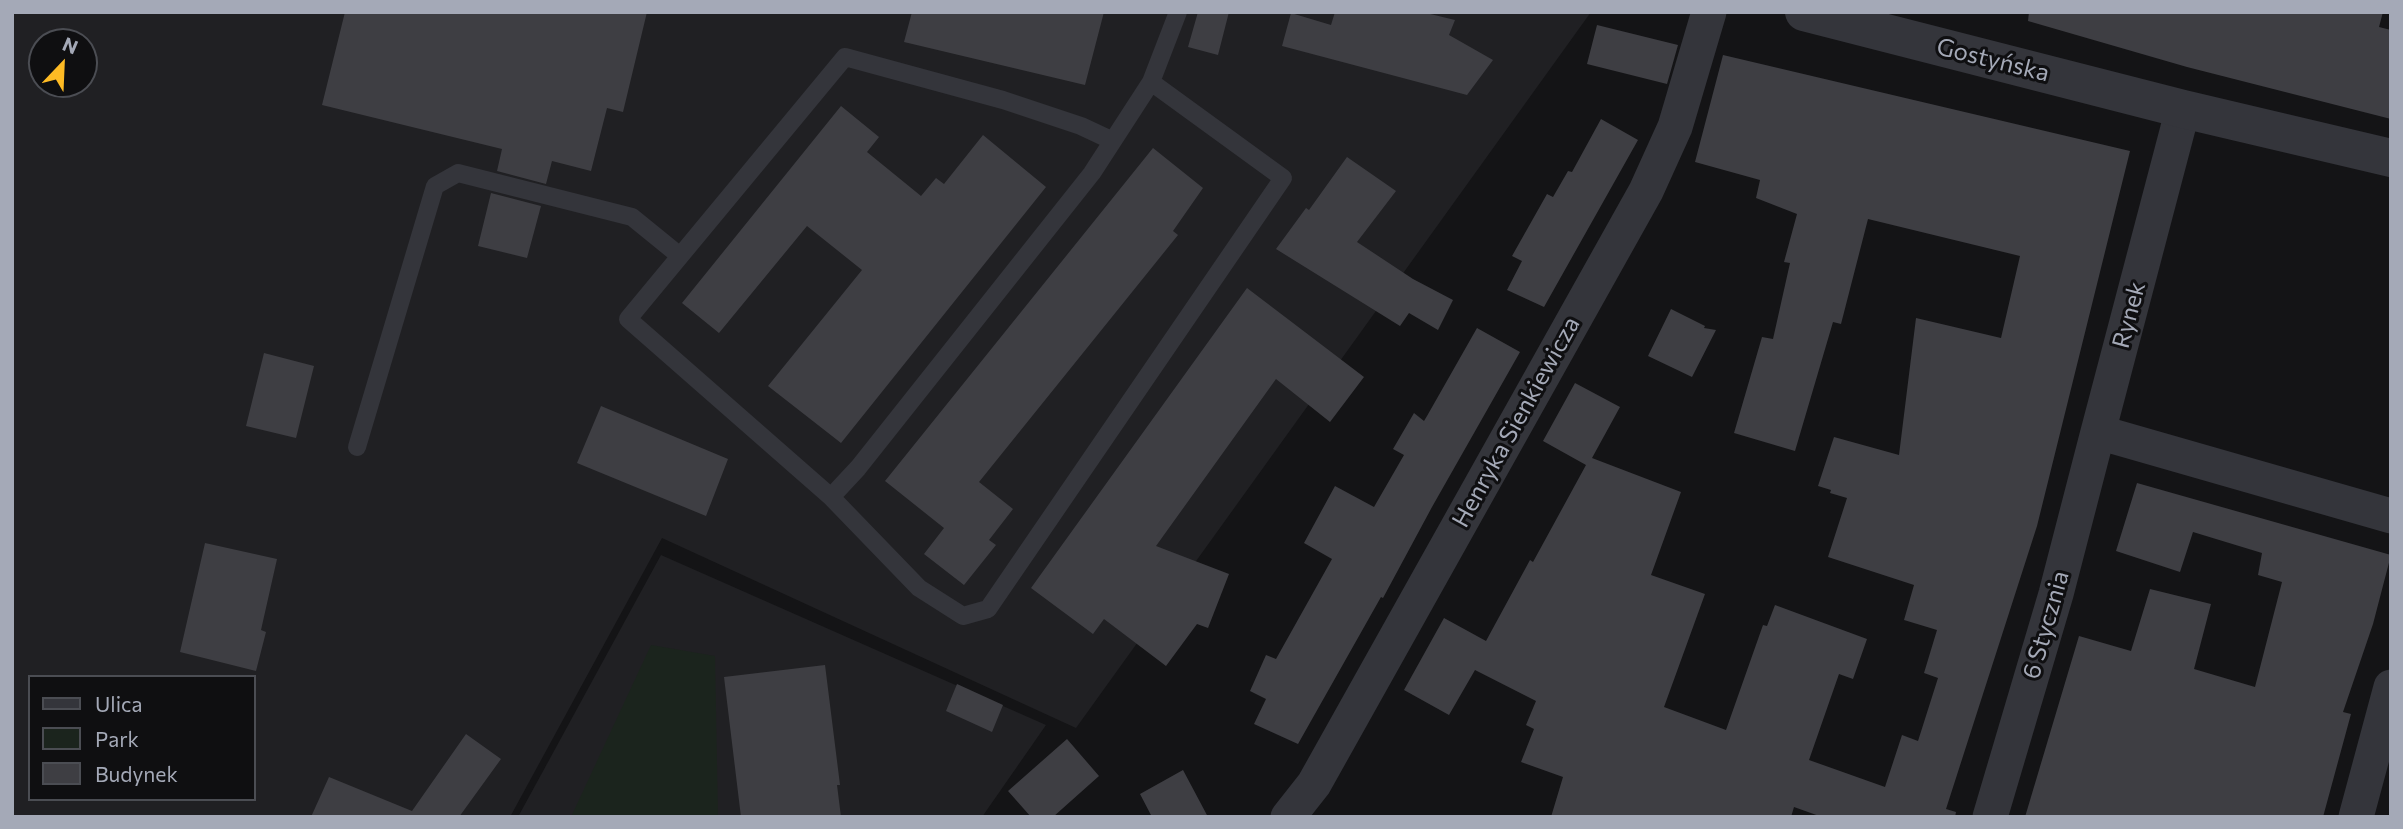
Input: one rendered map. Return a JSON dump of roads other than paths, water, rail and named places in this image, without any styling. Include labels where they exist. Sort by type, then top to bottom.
[{"type":"street","name":"Henryka Sienkiewicza","points":[[1288,817],[1314,784],[1646,191],[1675,127],[1709,12]]},
{"type":"street","name":"Gostyńska","points":[[1804,12],[2183,109]]},
{"type":"street","points":[[2183,109],[2391,158]]},
{"type":"street","name":"Rynek","points":[[2098,432],[2183,109]]},
{"type":"street","points":[[2098,432],[2391,516]]},
{"type":"street","name":"6 Stycznia","points":[[1990,817],[2056,594],[2098,432]]},
{"type":"street","points":[[2356,817],[2390,689]]},
{"type":"lane","points":[[831,497],[858,468],[1092,173],[1150,82],[1178,12]]},
{"type":"lane","points":[[1113,141],[1081,126],[1003,100],[845,57],[628,318],[831,497],[919,588],[963,616],[988,609],[1283,178],[1150,82]]},
{"type":"lane","points":[[357,447],[435,186],[458,173],[632,217],[680,256]]}]
